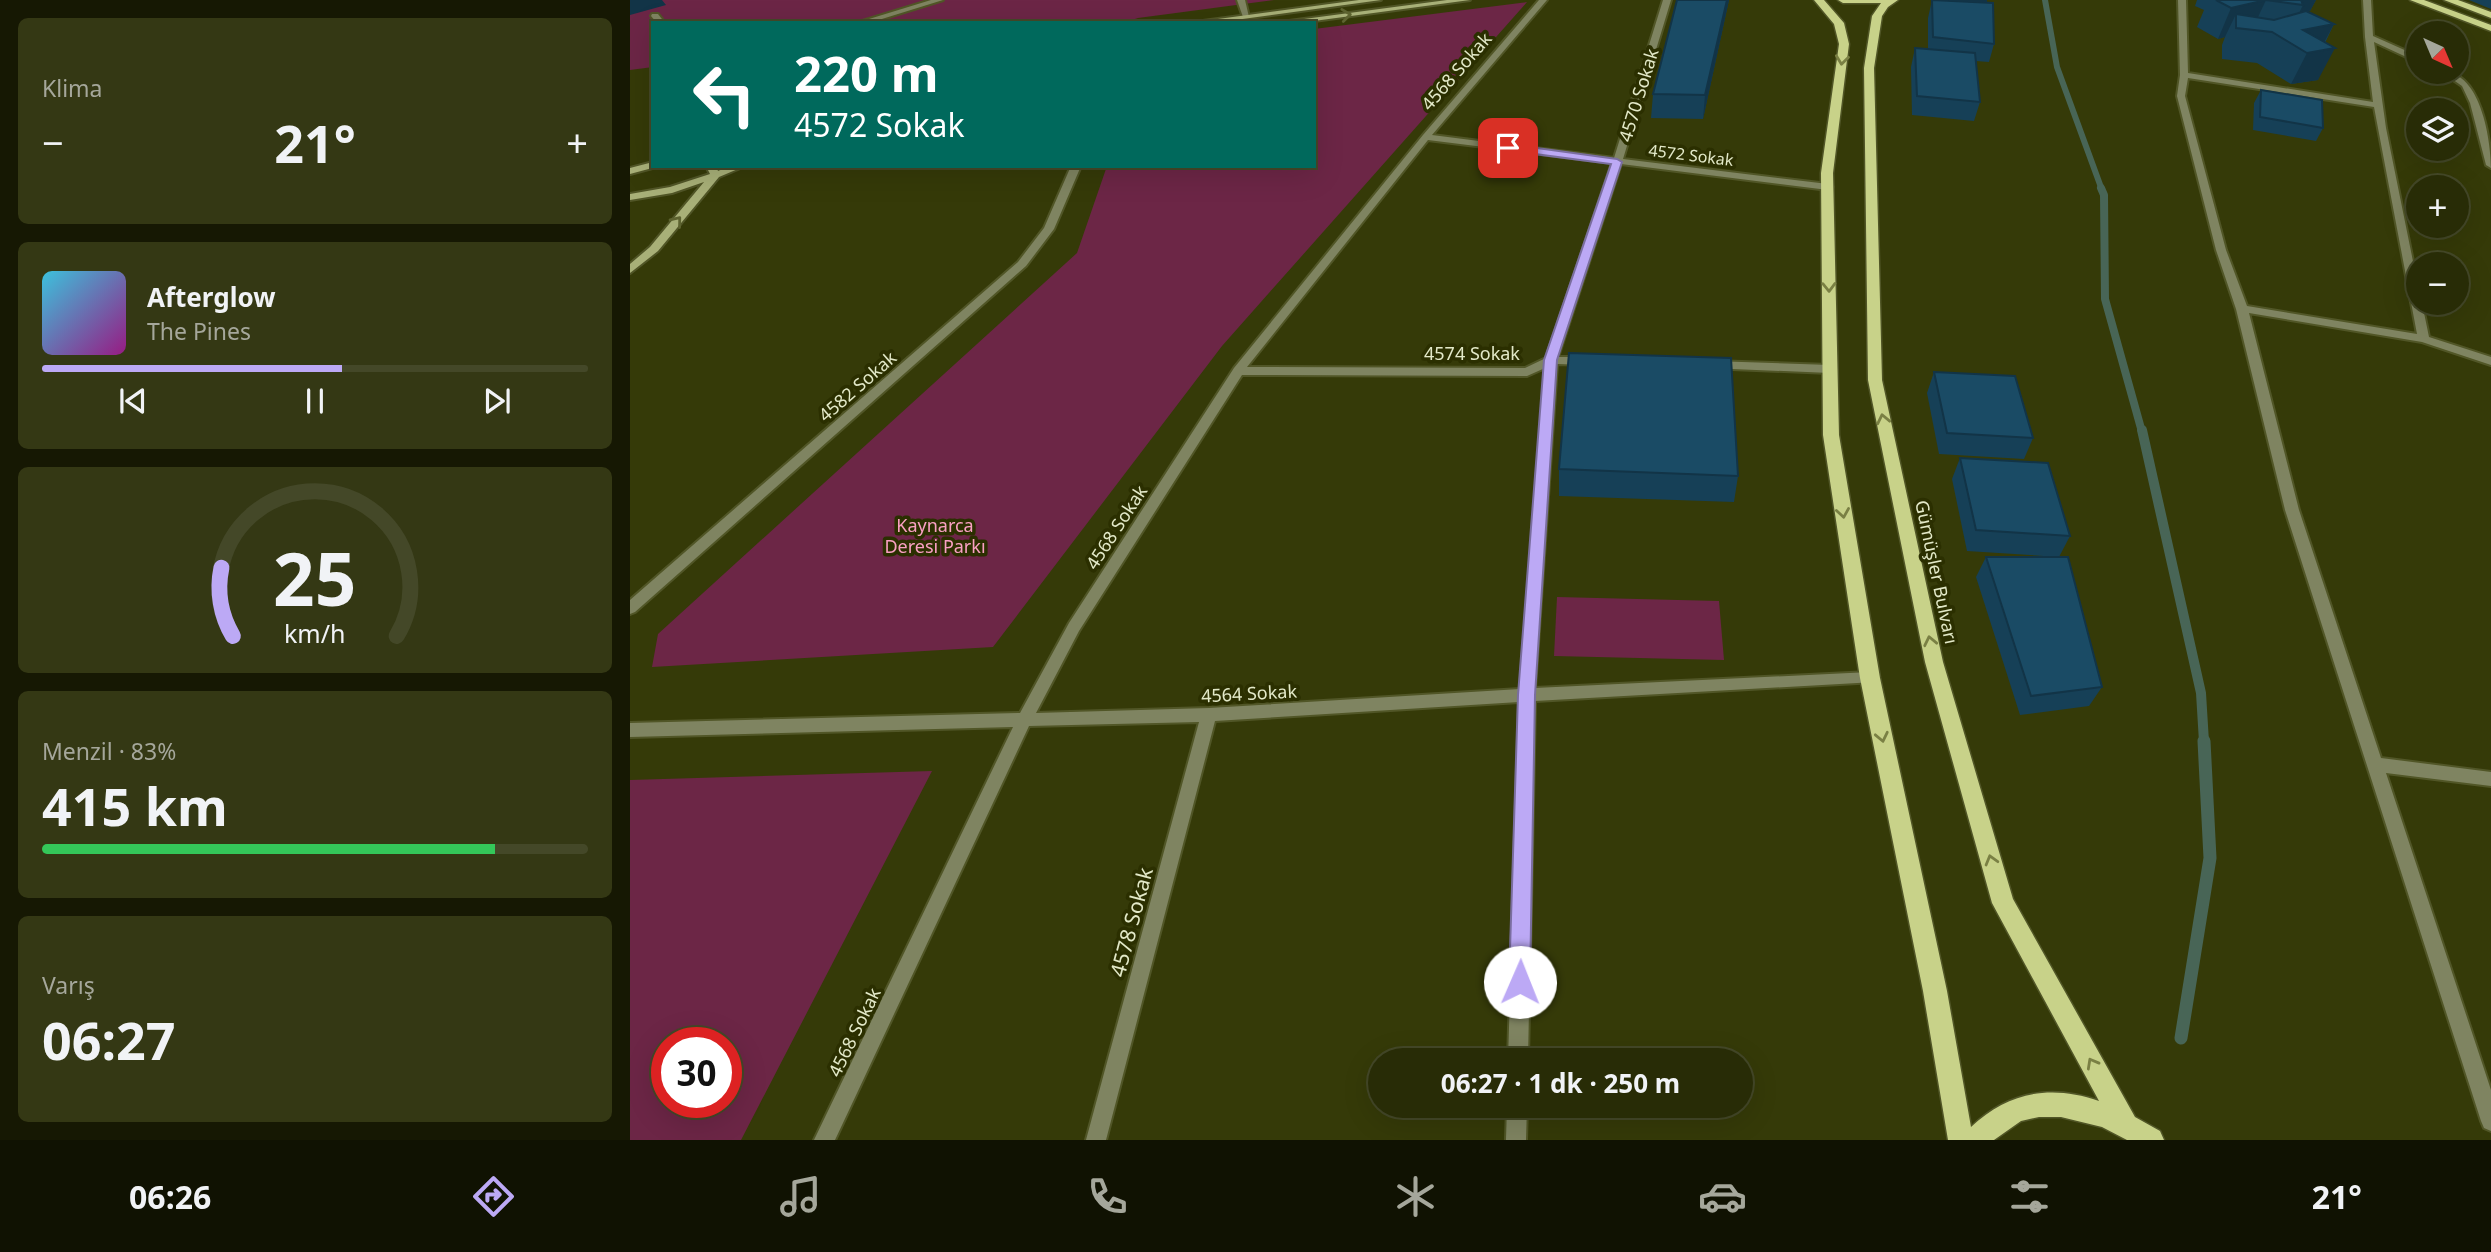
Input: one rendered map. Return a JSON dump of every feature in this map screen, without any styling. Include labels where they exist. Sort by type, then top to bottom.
[{"type":"main road","points":[[1206,21],[1377,0]]},
{"type":"main road","points":[[1294,21],[1466,0]]},
{"type":"main road","points":[[1819,0],[1839,23],[1844,44],[1828,187],[1831,435],[1870,678],[1935,991],[1961,1140]]},
{"type":"main road","points":[[1843,0],[1881,0]]},
{"type":"main road","name":"Gümüşler Bulvarı","points":[[1893,0],[1884,5],[1877,16],[1869,68],[1875,380],[1934,662],[2003,903],[2124,1123]]},
{"type":"main road","points":[[2415,0],[2491,28]]},
{"type":"main road","points":[[2449,0],[2491,15]]},
{"type":"main road","points":[[630,171],[651,166]]},
{"type":"main road","points":[[630,197],[672,190],[713,170]]},
{"type":"main road","points":[[630,270],[654,249],[713,170]]},
{"type":"main road","points":[[1976,1140],[1996,1121],[2018,1109],[2042,1104],[2069,1104],[2096,1111],[2124,1123],[2151,1140]]},
{"type":"street","points":[[867,21],[939,0]]},
{"type":"street","points":[[1241,0],[1246,15]]},
{"type":"street","name":"4568 Sokak","points":[[824,1140],[1024,721],[1074,627],[1238,371],[1426,137],[1543,0]]},
{"type":"street","name":"4570 Sokak","points":[[1518,1048],[1527,695],[1551,360],[1667,0]]},
{"type":"street","points":[[2182,0],[2184,75],[2181,96],[2221,250],[2242,309],[2292,510],[2491,1121]]},
{"type":"street","points":[[2367,0],[2378,105],[2424,339]]},
{"type":"street","points":[[2369,37],[2406,54]]},
{"type":"street","points":[[2184,75],[2378,105]]},
{"type":"street","points":[[2464,84],[2474,103],[2491,165]]},
{"type":"street","name":"4572 Sokak","points":[[1426,137],[1828,187]]},
{"type":"street","name":"4582 Sokak","points":[[630,608],[1023,264],[1049,229],[1075,168]]},
{"type":"street","points":[[2242,309],[2424,339],[2491,361]]},
{"type":"street","name":"4574 Sokak","points":[[1238,371],[1527,372],[1551,360],[1607,362]]},
{"type":"street","points":[[1704,365],[1830,369]]},
{"type":"street","name":"4564 Sokak","points":[[630,730],[1209,715],[1527,695],[1870,678]]},
{"type":"street","name":"4578 Sokak","points":[[1096,1140],[1209,715]]},
{"type":"street","points":[[2373,764],[2491,779]]},
{"type":"street","points":[[1516,1140],[1517,1118]]},
{"type":"green space","points":[[630,0],[1274,0],[1129,21],[651,21],[651,67],[630,70]]},
{"type":"green space","name":"Kaynarca Deresi Parkı","points":[[1527,2],[1222,346],[993,647],[652,667],[658,634],[1077,253],[1106,168],[1316,168],[1316,29]]},
{"type":"green space","points":[[1557,597],[1719,601],[1724,660],[1554,656]]},
{"type":"green space","points":[[932,771],[741,1140],[630,1140],[630,780]]},
{"type":"building","points":[[1677,0],[1727,0],[1705,95],[1653,94]]},
{"type":"building","points":[[1932,0],[1993,3],[1994,44],[1933,37]]},
{"type":"building","points":[[1949,0],[1986,0],[1986,2]]},
{"type":"building","points":[[2216,0],[2266,0],[2231,8]]},
{"type":"building","points":[[2266,0],[2301,0],[2303,5]]},
{"type":"building","points":[[2306,11],[2334,24],[2303,30],[2335,48],[2307,53],[2272,32],[2236,28],[2236,14],[2274,20]]},
{"type":"building","points":[[1915,48],[1975,53],[1980,102],[1917,96]]},
{"type":"building","points":[[2261,90],[2322,100],[2323,128],[2260,117]]},
{"type":"building","points":[[1569,353],[1731,358],[1738,476],[1559,469]]},
{"type":"building","points":[[1934,372],[2015,376],[2033,438],[1947,433]]},
{"type":"building","points":[[1960,458],[2048,463],[2070,536],[1976,530]]},
{"type":"building","points":[[1986,557],[2068,557],[2102,687],[2031,696]]},
{"type":"waterway","points":[[2045,0],[2057,67],[2102,190]]},
{"type":"waterway","points":[[2101,188],[2104,195],[2105,299],[2142,432]]},
{"type":"waterway","points":[[2142,430],[2201,693],[2204,742]]},
{"type":"waterway","points":[[2181,1038],[2210,858],[2204,741]]},
{"type":"route","points":[[1508,148],[1617,162],[1551,360],[1527,695],[1520,982]]}]
